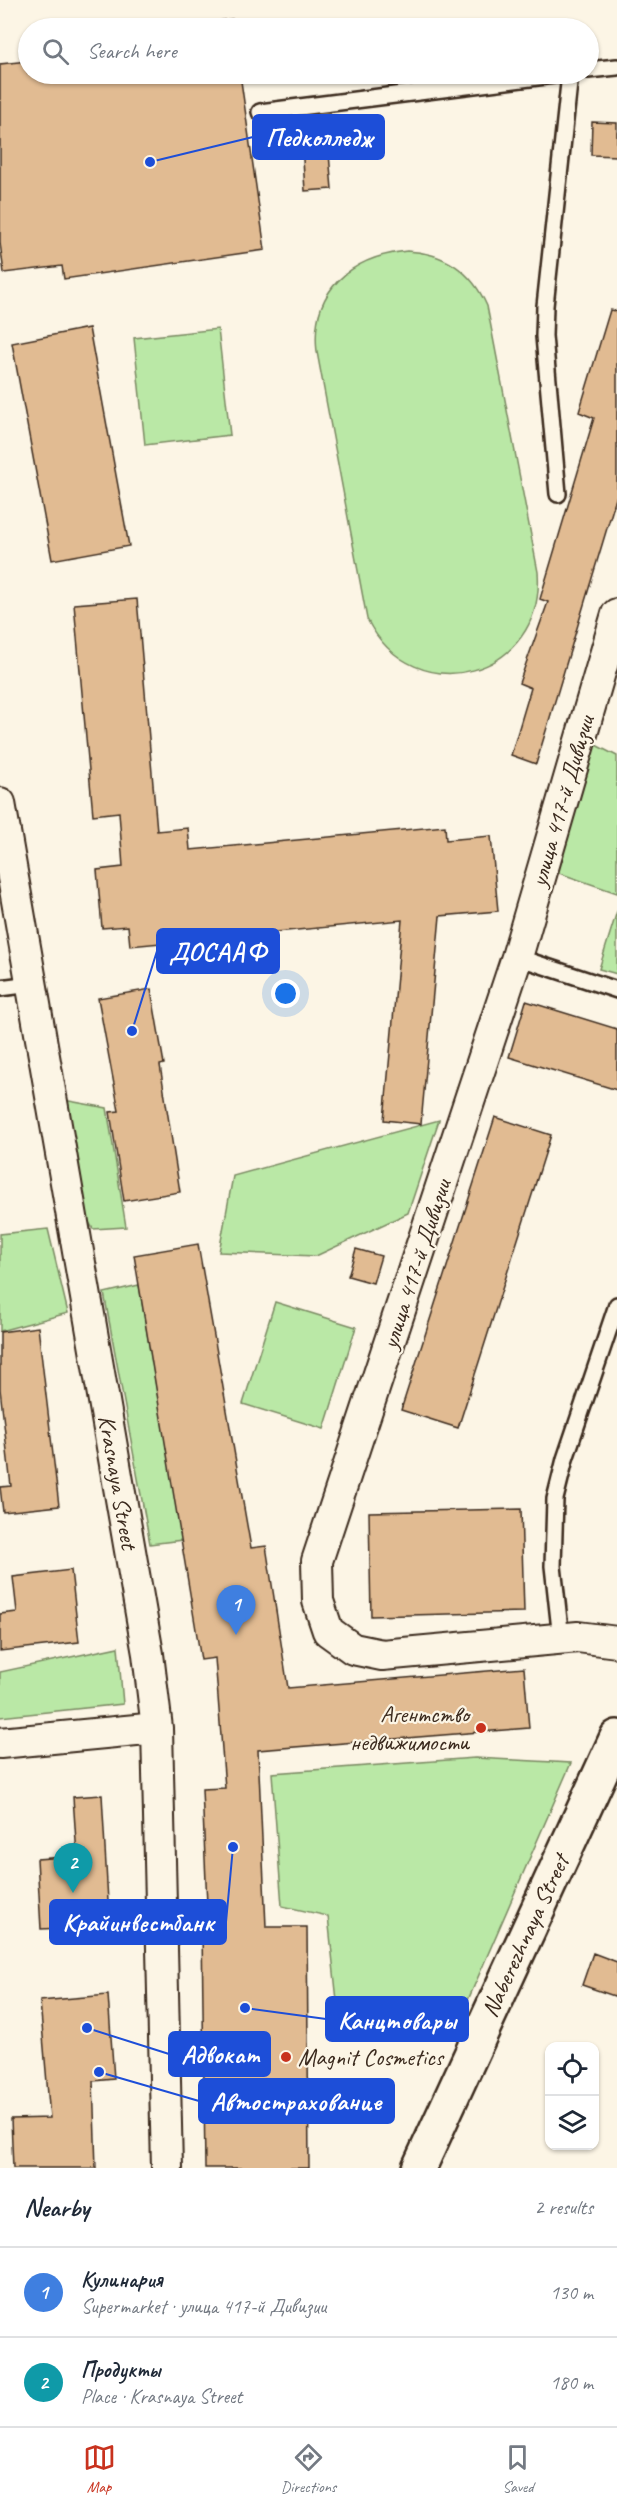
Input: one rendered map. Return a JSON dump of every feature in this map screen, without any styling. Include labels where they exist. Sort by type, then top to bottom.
[{"type":"street","name":"улица 417-й Дивизии","points":[[617,614],[517,957],[317,1561],[318,1600],[328,1631],[353,1649],[382,1655],[578,1637],[617,1642]]},
{"type":"street","name":"Krasnaya Street","points":[[0,803],[148,1654],[158,1728],[168,2168]]},
{"type":"street","points":[[0,1743],[158,1728]]},
{"type":"street","name":"Naberezhnaya Street","points":[[419,2168],[617,1737]]},
{"type":"lane","points":[[599,69],[617,67]]},
{"type":"lane","points":[[260,112],[483,84]]},
{"type":"lane","points":[[558,494],[544,336],[545,306],[569,84]]},
{"type":"lane","points":[[517,957],[617,990]]},
{"type":"lane","points":[[0,988],[31,984]]},
{"type":"lane","points":[[561,1639],[554,1566],[555,1499],[565,1459],[617,1305]]},
{"type":"green space","points":[[407,251],[433,256],[456,266],[474,283],[487,306],[538,572],[535,608],[521,637],[500,658],[473,670],[444,673],[415,666],[388,648],[367,619],[317,352],[320,311],[327,295],[338,281],[368,261]]},
{"type":"green space","points":[[218,329],[230,435],[145,445],[134,338]]},
{"type":"green space","points":[[588,741],[617,756],[617,893],[553,871]]},
{"type":"green space","points":[[617,911],[617,974],[599,969]]},
{"type":"green space","points":[[58,1099],[107,1108],[126,1227],[93,1229],[77,1202]]},
{"type":"green space","points":[[439,1120],[408,1213],[316,1256],[219,1252],[233,1176]]},
{"type":"green space","points":[[48,1229],[68,1313],[0,1331],[0,1234]]},
{"type":"green space","points":[[139,1285],[182,1540],[150,1544],[104,1293]]},
{"type":"green space","points":[[275,1302],[356,1327],[324,1429],[243,1404]]},
{"type":"green space","points":[[118,1647],[123,1704],[0,1717],[0,1672]]},
{"type":"green space","points":[[475,1758],[571,1763],[465,2007],[338,2010],[328,1916],[282,1906],[272,1773]]},
{"type":"building","points":[[18,62],[18,84],[241,84],[265,250],[64,279],[62,266],[4,273],[0,243],[0,64]]},
{"type":"building","points":[[592,122],[617,123],[617,156],[591,155]]},
{"type":"building","points":[[328,142],[332,189],[305,191],[302,144]]},
{"type":"building","points":[[610,310],[617,311],[617,495],[536,764],[511,755],[531,688],[519,683],[548,602],[540,599],[594,418],[579,412]]},
{"type":"building","points":[[89,328],[129,546],[52,560],[12,343]]},
{"type":"building","points":[[137,599],[157,831],[188,828],[190,850],[445,826],[446,840],[491,836],[498,911],[440,916],[421,1124],[384,1120],[402,920],[130,946],[128,926],[102,928],[97,870],[123,867],[119,812],[93,815],[74,604]]},
{"type":"building","points":[[151,989],[164,1064],[160,1065],[180,1192],[124,1201],[110,1112],[119,1111],[98,998]]},
{"type":"building","points":[[526,1001],[617,1029],[617,1090],[509,1057]]},
{"type":"building","points":[[495,1117],[551,1135],[458,1428],[401,1410]]},
{"type":"building","points":[[198,1244],[251,1548],[266,1546],[288,1688],[524,1668],[529,1728],[258,1750],[266,1927],[307,1927],[309,2168],[205,2168],[202,1928],[208,1928],[202,1789],[225,1788],[215,1658],[201,1660],[134,1255]]},
{"type":"building","points":[[356,1249],[381,1256],[373,1283],[348,1276]]},
{"type":"building","points":[[38,1327],[59,1506],[3,1512],[0,1487],[11,1486],[0,1389],[0,1332]]},
{"type":"building","points":[[521,1509],[524,1612],[371,1616],[369,1512]]},
{"type":"building","points":[[71,1570],[79,1642],[0,1651],[0,1614],[17,1612],[13,1577]]},
{"type":"building","points":[[102,1795],[110,1937],[60,1940],[60,1928],[41,1929],[37,1859],[77,1856],[73,1797]]},
{"type":"building","points":[[593,1953],[617,1962],[617,1997],[582,1985]]},
{"type":"building","points":[[108,1995],[114,2079],[93,2081],[96,2168],[13,2168],[11,2119],[50,2118],[40,2001]]},
{"type":"place","name":"Педколледж","points":[[150,162]]},
{"type":"place","name":"ДОСААФ","points":[[132,1031]]},
{"type":"place","name":"Кулинария","points":[[236,1635]]},
{"type":"place","name":"Агентство недвижимости","points":[[481,1728]]},
{"type":"place","name":"Крайинвестбанк","points":[[233,1847]]},
{"type":"place","name":"Продукты","points":[[73,1893]]},
{"type":"place","name":"Канцтовары","points":[[245,2008]]},
{"type":"place","name":"Адвокат","points":[[87,2028]]},
{"type":"place","name":"Magnit Cosmetics","points":[[286,2057]]},
{"type":"place","name":"Автострахование","points":[[99,2072]]}]
